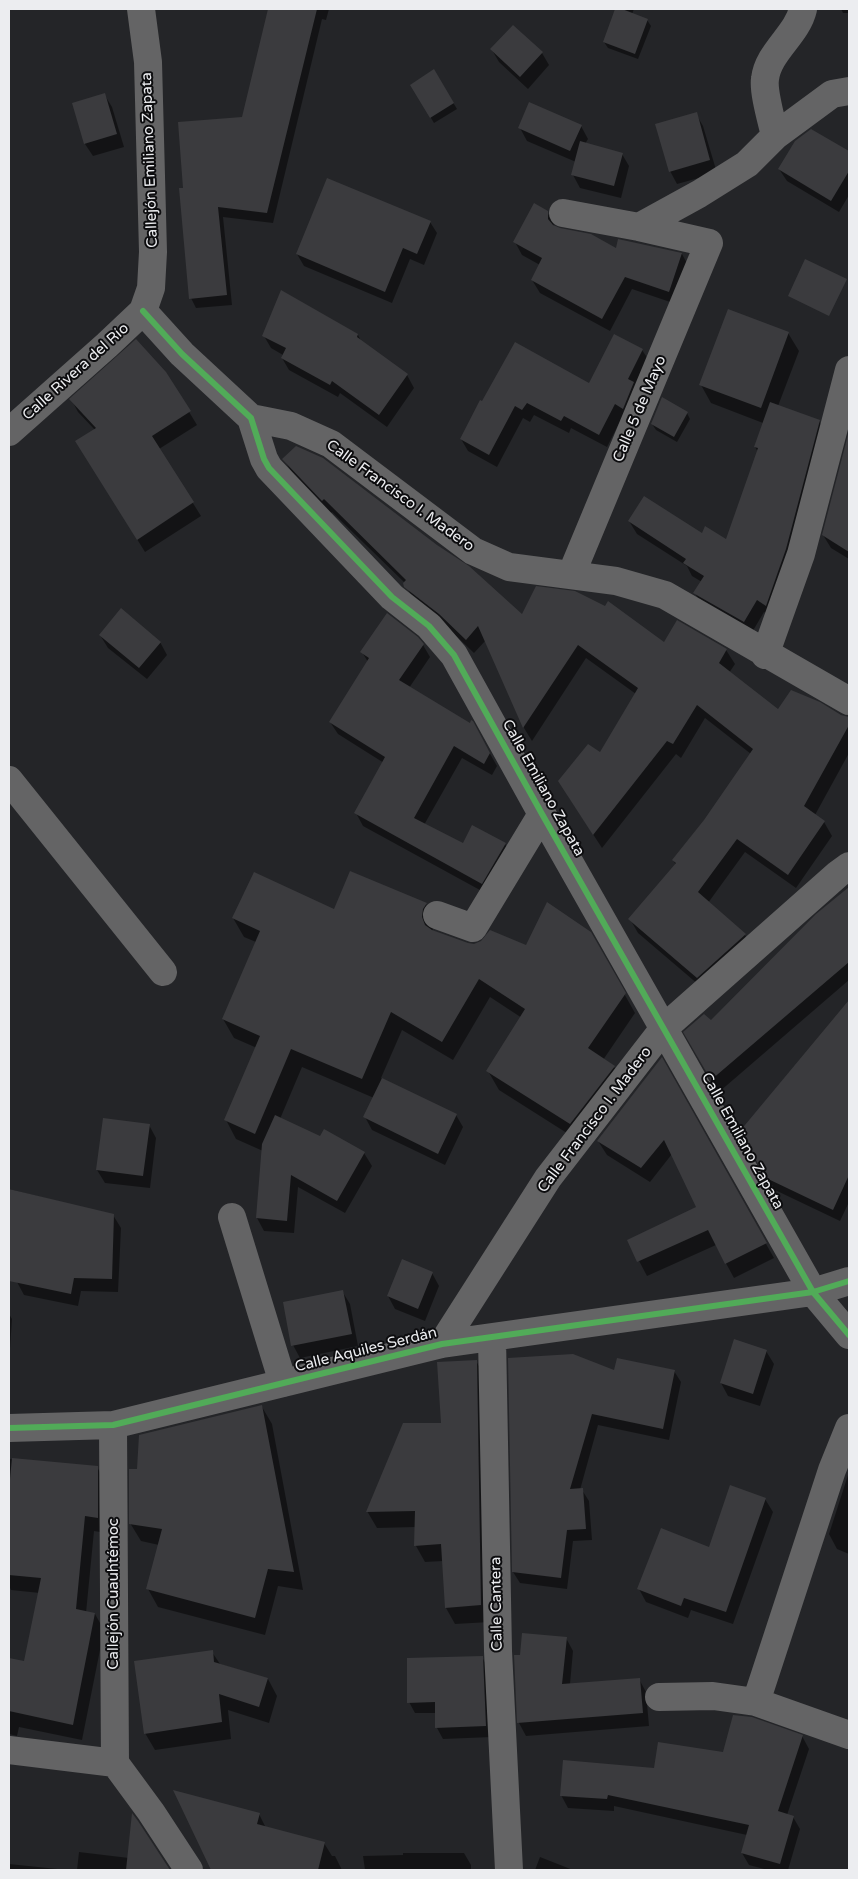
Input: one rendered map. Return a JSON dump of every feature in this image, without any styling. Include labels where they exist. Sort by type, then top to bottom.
[{"type":"street","name":"Callejón Emiliano Zapata","points":[[141,9],[148,62],[154,252],[150,288],[143,311]]},
{"type":"street","points":[[775,136],[764,81],[768,67],[801,19],[803,9]]},
{"type":"street","points":[[563,213],[639,227],[699,194],[747,164],[775,136],[832,94],[849,91]]},
{"type":"street","name":"Calle 5 de Mayo","points":[[571,575],[710,243],[639,227]]},
{"type":"street","name":"Calle Emiliano Zapata","points":[[143,311],[182,354],[251,418],[264,459],[269,468],[392,597],[429,626],[454,655],[813,1292],[849,1335]]},
{"type":"street","name":"Calle Rivera del Río","points":[[9,432],[143,311]]},
{"type":"street","points":[[765,655],[801,554],[849,370]]},
{"type":"street","name":"Calle Francisco I. Madero","points":[[251,418],[291,426],[331,444],[473,551],[509,567],[616,581],[665,596],[849,702]]},
{"type":"street","points":[[9,780],[163,972]]},
{"type":"street","points":[[437,916],[473,928],[542,814]]},
{"type":"street","name":"Calle Francisco I. Madero","points":[[442,1344],[548,1178],[664,1028],[849,866]]},
{"type":"street","points":[[232,1217],[282,1383]]},
{"type":"street","name":"Calle Aquiles Serdán","points":[[9,1428],[113,1425],[442,1344],[813,1292],[849,1281]]},
{"type":"street","name":"Calle Cantera","points":[[492,1338],[498,1651],[509,1870]]},
{"type":"street","name":"Callejón Cuauhtémoc","points":[[113,1425],[116,1763]]},
{"type":"street","points":[[756,1702],[832,1470],[849,1428]]},
{"type":"street","points":[[659,1698],[714,1696],[756,1702],[849,1734]]},
{"type":"street","points":[[9,1750],[116,1763],[189,1870]]},
{"type":"building","points":[[268,9],[317,9],[267,213],[218,207],[227,295],[189,299],[179,188],[183,188],[178,122],[242,117]]},
{"type":"building","points":[[615,9],[622,9],[648,19],[635,54],[603,42]]},
{"type":"building","points":[[513,25],[543,52],[520,77],[490,49]]},
{"type":"building","points":[[434,69],[454,103],[430,118],[410,85]]},
{"type":"building","points":[[105,93],[117,134],[84,144],[72,103]]},
{"type":"building","points":[[529,102],[582,125],[570,151],[518,128]]},
{"type":"building","points":[[697,112],[710,160],[669,172],[655,124]]},
{"type":"building","points":[[811,129],[849,151],[849,171],[831,201],[778,169],[795,141]]},
{"type":"building","points":[[580,141],[623,153],[614,186],[571,175]]},
{"type":"building","points":[[327,178],[431,221],[417,254],[403,248],[385,292],[296,254]]},
{"type":"building","points":[[534,203],[548,211],[548,219],[553,225],[591,234],[616,248],[618,239],[682,253],[669,292],[625,277],[602,319],[531,280],[542,258],[513,242]]},
{"type":"building","points":[[805,259],[847,279],[829,316],[788,296]]},
{"type":"building","points":[[281,290],[358,334],[357,337],[408,374],[379,415],[332,381],[330,385],[281,358],[286,348],[262,336]]},
{"type":"building","points":[[728,309],[789,332],[761,408],[699,385]]},
{"type":"building","points":[[614,334],[643,349],[628,379],[634,382],[623,409],[615,404],[599,435],[564,416],[561,421],[527,403],[522,410],[515,406],[489,455],[460,439],[480,400],[482,401],[515,342],[589,383]]},
{"type":"building","points":[[136,339],[166,372],[191,411],[152,436],[194,502],[137,540],[75,441],[96,428],[69,399]]},
{"type":"building","points":[[662,397],[688,412],[674,437],[651,424]]},
{"type":"building","points":[[770,402],[820,420],[786,549],[766,606],[757,600],[744,622],[693,593],[704,576],[683,563],[686,559],[628,521],[644,496],[702,533],[705,526],[726,539],[758,448],[754,447]]},
{"type":"building","points":[[849,431],[849,552],[822,535]]},
{"type":"building","points":[[296,446],[323,458],[437,545],[469,566],[522,614],[536,586],[575,591],[605,606],[608,601],[664,642],[677,620],[727,649],[719,663],[778,709],[791,690],[820,702],[841,715],[849,717],[849,725],[804,806],[825,821],[788,875],[737,839],[698,892],[746,934],[697,978],[628,919],[676,863],[672,860],[704,820],[753,749],[697,705],[673,744],[667,741],[593,835],[558,781],[588,744],[600,752],[638,688],[578,645],[523,728],[478,626],[466,640],[439,614],[404,587],[403,583],[406,580],[324,499],[322,501],[282,459]]},
{"type":"building","points":[[121,608],[161,642],[139,668],[99,635]]},
{"type":"building","points":[[387,613],[418,637],[424,644],[399,680],[470,723],[471,720],[473,721],[490,753],[484,764],[454,746],[414,818],[463,843],[472,825],[506,843],[482,884],[354,813],[385,757],[329,722],[369,658],[360,652]]},
{"type":"building","points":[[350,871],[427,903],[423,909],[422,917],[425,925],[432,930],[468,943],[474,944],[481,941],[490,930],[526,945],[547,902],[591,932],[626,993],[588,1048],[615,1066],[570,1124],[486,1071],[525,1009],[479,979],[442,1042],[391,1012],[362,1079],[291,1049],[255,1134],[224,1120],[260,1036],[222,1019],[260,931],[232,918],[254,872],[334,909]]},
{"type":"building","points":[[849,887],[849,962],[711,1080],[683,1032],[704,1014],[711,1020],[816,914]]},
{"type":"building","points":[[849,1000],[849,1175],[833,1210],[766,1178],[740,1131]]},
{"type":"building","points":[[662,1057],[767,1243],[725,1264],[708,1230],[637,1262],[627,1240],[696,1207],[664,1140],[641,1168],[597,1141]]},
{"type":"building","points":[[382,1078],[457,1114],[438,1154],[363,1117]]},
{"type":"building","points":[[275,1115],[320,1136],[324,1129],[365,1152],[337,1201],[291,1175],[287,1221],[256,1218],[262,1144]]},
{"type":"building","points":[[103,1118],[150,1124],[143,1176],[96,1170]]},
{"type":"building","points":[[9,1189],[114,1214],[112,1279],[74,1278],[71,1294],[9,1281]]},
{"type":"building","points":[[402,1259],[433,1272],[418,1309],[387,1296]]},
{"type":"building","points":[[343,1290],[352,1334],[291,1346],[283,1302]]},
{"type":"building","points":[[734,1339],[767,1350],[753,1394],[720,1383]]},
{"type":"building","points":[[573,1354],[614,1370],[617,1358],[675,1370],[663,1429],[592,1414],[570,1489],[583,1488],[586,1529],[567,1530],[561,1578],[512,1572],[508,1358]]},
{"type":"building","points":[[477,1360],[481,1605],[445,1608],[441,1544],[414,1546],[415,1511],[366,1512],[403,1423],[441,1423],[437,1362]]},
{"type":"building","points":[[262,1405],[294,1572],[268,1569],[255,1618],[146,1589],[162,1529],[129,1524],[129,1469],[137,1469],[139,1435]]},
{"type":"building","points":[[12,1458],[98,1466],[98,1518],[85,1516],[76,1609],[95,1613],[73,1725],[9,1711],[9,1658],[24,1661],[41,1578],[9,1575],[9,1489]]},
{"type":"building","points":[[730,1485],[766,1498],[726,1612],[684,1598],[681,1606],[637,1589],[661,1528],[709,1547]]},
{"type":"building","points":[[522,1633],[567,1637],[562,1684],[640,1678],[643,1713],[517,1723],[514,1655],[520,1655]]},
{"type":"building","points":[[213,1650],[214,1662],[268,1678],[259,1707],[219,1694],[222,1722],[144,1734],[134,1661]]},
{"type":"building","points":[[483,1656],[486,1726],[435,1728],[435,1702],[407,1703],[407,1658]]},
{"type":"building","points":[[733,1715],[752,1717],[803,1735],[778,1811],[794,1816],[780,1864],[741,1853],[749,1825],[608,1795],[607,1799],[560,1796],[563,1760],[654,1768],[658,1742],[723,1752]]},
{"type":"building","points":[[173,1790],[260,1813],[257,1824],[325,1842],[318,1870],[211,1870]]},
{"type":"building","points":[[132,1813],[138,1821],[170,1870],[126,1870]]},
{"type":"cycle path","points":[[143,311],[182,354],[251,418],[264,459],[269,468],[392,597],[429,626],[454,655],[813,1292],[849,1335]]},
{"type":"cycle path","points":[[9,1428],[113,1425],[442,1344],[813,1292],[849,1281]]}]
